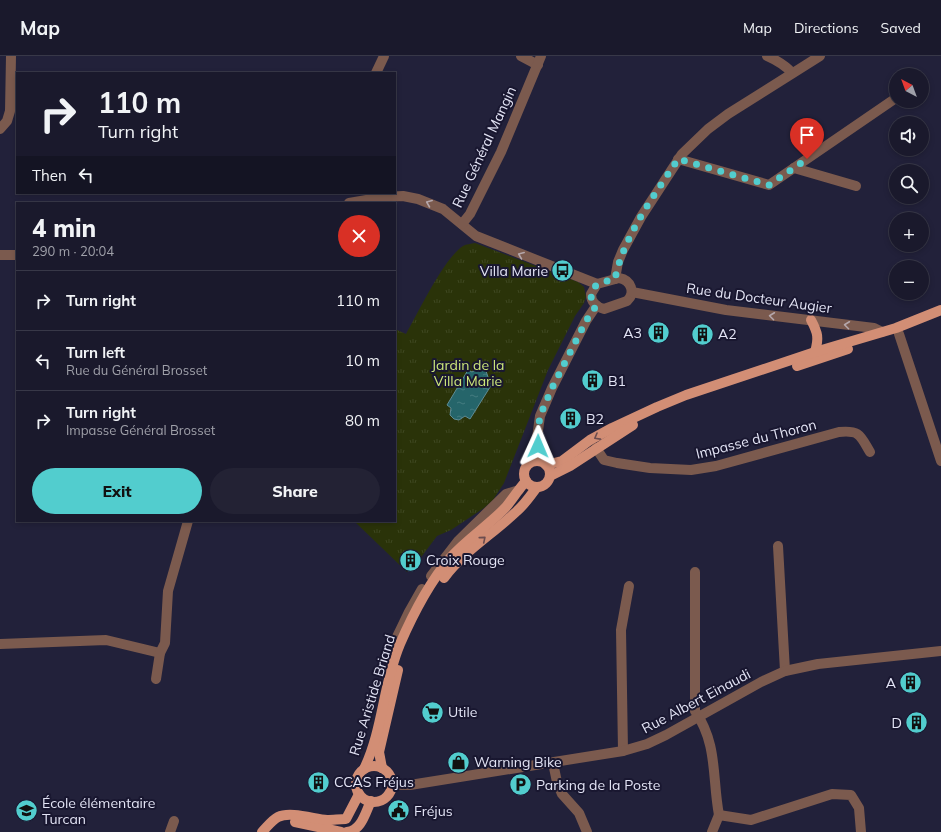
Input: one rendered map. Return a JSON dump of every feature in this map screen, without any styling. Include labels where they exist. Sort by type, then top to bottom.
[{"type":"main road","points":[[941,310],[882,332],[686,395],[657,407],[590,440],[562,461],[544,463],[532,462],[524,472],[526,481],[533,486],[540,486],[547,482],[550,476],[570,466],[630,426],[670,408],[701,396],[898,334],[941,316]]},
{"type":"main road","points":[[811,320],[816,329],[818,339],[816,352]]},
{"type":"main road","points":[[544,463],[550,472],[550,476]]},
{"type":"main road","name":"Rue Aristide Briand","points":[[364,769],[372,752],[388,681],[399,646],[415,613],[436,576],[450,558],[505,507],[526,481]]},
{"type":"main road","name":"Rue Aristide Briand","points":[[382,768],[379,752],[398,669],[404,649],[416,622],[441,581],[451,569],[475,546],[518,510],[537,487]]},
{"type":"main road","points":[[376,766],[382,768],[389,775],[391,785],[390,792],[379,801],[371,801],[362,798],[356,789],[357,778],[364,769],[376,766]]},
{"type":"main road","points":[[268,832],[278,824],[287,821],[342,832],[346,819],[359,794]]},
{"type":"main road","points":[[347,832],[359,829],[371,801]]},
{"type":"main road","points":[[262,832],[278,817],[283,816],[290,815],[326,820],[346,819]]},
{"type":"street","points":[[0,129],[7,121],[10,111],[11,56]]},
{"type":"street","points":[[376,72],[384,56]]},
{"type":"street","points":[[521,56],[539,61]]},
{"type":"street","points":[[767,56],[784,66],[792,73]]},
{"type":"street","points":[[615,279],[618,262],[623,250],[641,217],[678,159],[693,142],[708,129],[755,96],[792,73],[807,60],[820,56]]},
{"type":"street","name":"Rue Général Mangin","points":[[539,61],[501,152],[470,214],[462,224],[476,236],[597,284]]},
{"type":"street","points":[[678,159],[769,185],[889,103]]},
{"type":"street","points":[[794,168],[856,186]]},
{"type":"street","points":[[355,202],[384,197],[403,196],[418,199],[443,209],[462,224]]},
{"type":"street","points":[[0,255],[16,255]]},
{"type":"street","points":[[615,279],[623,279],[630,285],[632,292],[627,302],[604,309],[596,306],[592,300],[591,294],[597,284],[615,279]]},
{"type":"street","name":"Rue du Docteur Augier","points":[[632,292],[726,310],[874,328],[882,332]]},
{"type":"street","points":[[544,463],[537,438],[540,416],[552,388],[586,321],[596,306]]},
{"type":"street","points":[[898,334],[941,461]]},
{"type":"street","name":"Impasse du Thoron","points":[[596,448],[604,460],[617,464],[650,468],[691,470],[716,466],[839,432],[850,431],[856,432],[862,438],[870,452]]},
{"type":"street","points":[[156,679],[160,653],[165,643],[168,591],[188,522]]},
{"type":"street","points":[[778,546],[785,671]]},
{"type":"street","points":[[695,572],[695,711],[705,727],[712,749],[715,770],[715,798],[719,815],[712,832]]},
{"type":"street","points":[[623,751],[621,630],[629,586]]},
{"type":"street","points":[[0,644],[106,640],[160,653]]},
{"type":"street","name":"Rue Albert Einaudi","points":[[391,785],[410,785],[623,751],[647,744],[700,717],[761,682],[785,671],[818,664],[941,651]]},
{"type":"street","points":[[553,763],[557,782],[562,794],[579,813],[587,832]]},
{"type":"street","points":[[719,815],[751,820],[832,794],[851,796],[860,808],[861,832]]},
{"type":"street","points":[[170,832],[174,821]]},
{"type":"green space","name":"Jardin de la Villa Marie","points":[[475,243],[578,282],[584,287],[586,297],[548,370],[504,483],[493,500],[484,508],[451,530],[437,536],[422,556],[407,572],[355,522],[396,522],[396,329],[406,334],[432,287],[448,262],[456,252],[467,244]]},
{"type":"water","points":[[479,368],[486,371],[488,377],[487,381],[492,384],[470,419],[465,416],[459,420],[454,419],[450,415],[451,408],[447,405],[468,370],[472,372]]},
{"type":"place","name":"Villa Marie","points":[[563,271]]},
{"type":"place","name":"A3","points":[[658,333]]},
{"type":"place","name":"A2","points":[[703,334]]},
{"type":"place","name":"B1","points":[[592,381]]},
{"type":"place","name":"B2","points":[[571,419]]},
{"type":"place","name":"Croix Rouge","points":[[411,560]]},
{"type":"place","name":"A","points":[[911,683]]},
{"type":"place","name":"Utile","points":[[433,712]]},
{"type":"place","name":"D","points":[[917,723]]},
{"type":"place","name":"Warning Bike","points":[[458,762]]},
{"type":"place","name":"CCAS Fréjus","points":[[318,782]]},
{"type":"place","name":"Parking de la Poste","points":[[520,785]]},
{"type":"place","name":"École élémentaire Turcan","points":[[27,811]]},
{"type":"place","name":"Fréjus","points":[[398,811]]},
{"type":"route","points":[[538,446],[537,438],[540,416],[552,388],[586,321],[596,306],[592,300],[591,294],[597,284],[615,279],[618,262],[623,250],[641,217],[678,159],[769,185],[807,159]]}]
